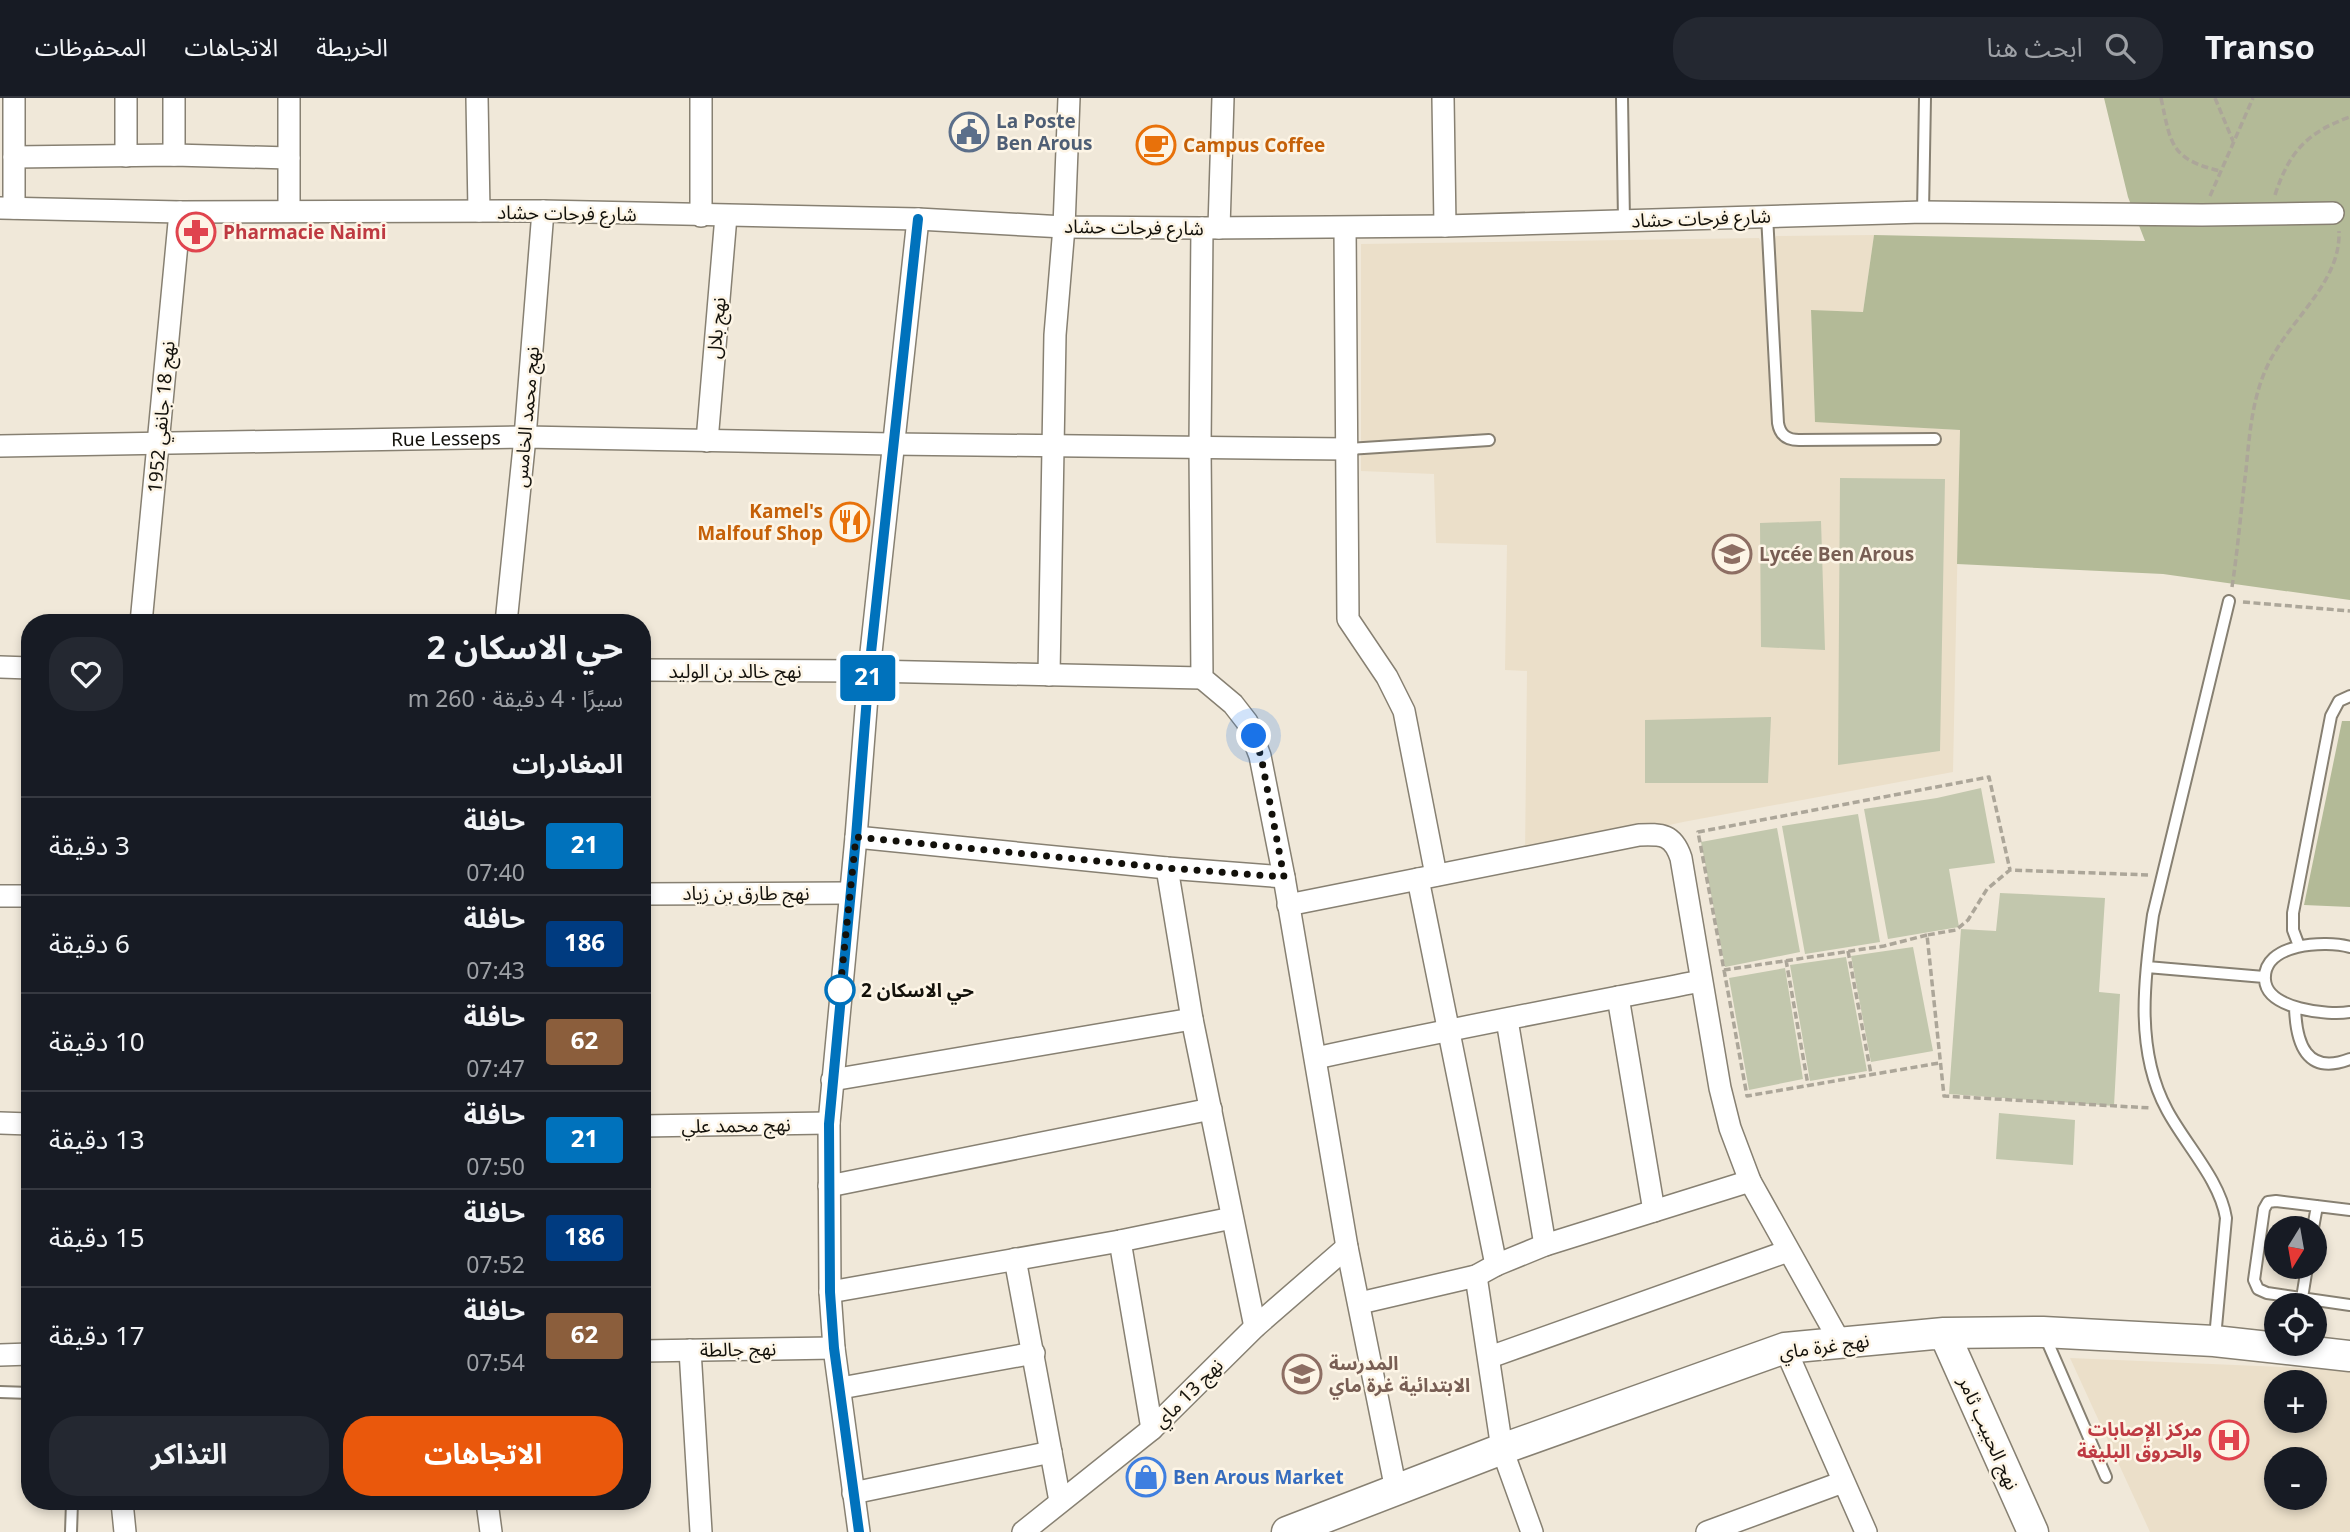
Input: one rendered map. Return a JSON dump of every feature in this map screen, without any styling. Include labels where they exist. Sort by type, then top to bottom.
[{"type":"street","points":[[7,208],[14,157],[14,98]]},
{"type":"street","points":[[126,98],[126,156]]},
{"type":"street","points":[[174,98],[174,155]]},
{"type":"street","points":[[289,98],[289,211]]},
{"type":"street","points":[[477,98],[479,211]]},
{"type":"street","points":[[701,98],[701,216]]},
{"type":"street","points":[[1049,675],[1055,335],[1064,227],[1069,98]]},
{"type":"street","points":[[1223,98],[1211,228],[1200,447],[1202,678],[1233,704],[1247,722],[1261,756],[1347,1247],[1396,1490]]},
{"type":"street","points":[[1443,98],[1445,226]]},
{"type":"street","points":[[14,157],[174,155],[289,158]]},
{"type":"street","name":"شارع فرحات حشاد","points":[[7,208],[180,212],[543,211],[918,219],[1064,227],[1211,228],[1445,226],[1923,212],[2203,215],[2333,213]]},
{"type":"street","name":"نهج محمد الخامس","points":[[507,614],[525,437],[543,211]]},
{"type":"street","name":"نهج 18 جانفي 1952","points":[[142,614],[180,212]]},
{"type":"street","name":"نهج بلال","points":[[706,441],[726,216]]},
{"type":"street","points":[[859,1532],[834,1348],[830,1292],[829,1124],[869,671],[918,219]]},
{"type":"street","points":[[1345,228],[1348,620],[1387,677],[1404,711],[1450,1029],[1496,1265]]},
{"type":"street","name":"Rue Lesseps","points":[[0,446],[525,437],[1348,449]]},
{"type":"street","points":[[0,667],[21,668]]},
{"type":"street","name":"نهج خالد بن الوليد","points":[[651,670],[869,671],[1202,678]]},
{"type":"street","points":[[1288,905],[1639,835],[1661,834],[1672,841],[1681,858],[1720,1088],[1730,1128],[1750,1181],[1840,1342]]},
{"type":"street","points":[[856,837],[1284,877]]},
{"type":"street","points":[[1167,868],[1192,1019],[1255,1327]]},
{"type":"street","name":"نهج طارق بن زياد","points":[[651,894],[849,893]]},
{"type":"street","points":[[0,896],[21,896]]},
{"type":"street","points":[[1316,1058],[1450,1029],[1701,981]]},
{"type":"street","points":[[1618,997],[1654,1211]]},
{"type":"street","points":[[832,1080],[1192,1019]]},
{"type":"street","points":[[1507,1020],[1545,1245]]},
{"type":"street","points":[[829,1186],[1210,1109]]},
{"type":"street","points":[[0,1124],[21,1124]]},
{"type":"street","name":"نهج محمد علي","points":[[651,1126],[829,1124]]},
{"type":"street","points":[[1360,1303],[1476,1276],[1545,1245],[1750,1181]]},
{"type":"street","points":[[830,1292],[1120,1241],[1232,1218]]},
{"type":"street","points":[[1120,1241],[1152,1429]]},
{"type":"street","name":"نهج 13 ماي","points":[[1023,1532],[1152,1429],[1255,1327],[1347,1247]]},
{"type":"street","points":[[1490,1357],[1788,1251]]},
{"type":"street","points":[[1015,1259],[1060,1501]]},
{"type":"street","points":[[1476,1276],[1502,1449],[1532,1532]]},
{"type":"street","name":"نهج غرة ماي","points":[[1287,1532],[1502,1449],[1785,1348],[1944,1333],[2043,1332],[2214,1341],[2350,1356]]},
{"type":"street","name":"نهج الحبيب ثامر","points":[[1944,1333],[2033,1532]]},
{"type":"street","name":"نهج جالطة","points":[[651,1351],[834,1348]]},
{"type":"street","points":[[1785,1348],[1866,1532]]},
{"type":"street","points":[[690,1350],[701,1532]]},
{"type":"street","points":[[841,1388],[1034,1353]]},
{"type":"street","points":[[0,1355],[21,1354]]},
{"type":"street","points":[[853,1493],[1051,1452]]},
{"type":"street","points":[[1707,1532],[1843,1482]]},
{"type":"street","points":[[123,1510],[125,1532]]},
{"type":"street","points":[[488,1510],[491,1532]]},
{"type":"lane","points":[[1622,98],[1624,220]]},
{"type":"lane","points":[[1923,212],[1925,98]]},
{"type":"lane","points":[[1767,215],[1778,423],[1782,434],[1793,440],[1935,439]]},
{"type":"lane","points":[[1348,449],[1489,440]]},
{"type":"lane","points":[[2214,1341],[2226,1217],[2224,1204],[2166,1108],[2154,1082],[2144,1017],[2153,915],[2229,601]]},
{"type":"lane","points":[[2299,946],[2293,930],[2293,913],[2331,716],[2339,701],[2350,696]]},
{"type":"lane","points":[[2350,947],[2327,942],[2299,946],[2269,963],[2264,977],[2269,991],[2295,1007],[2330,1014],[2350,1012]]},
{"type":"lane","points":[[2147,967],[2264,977]]},
{"type":"lane","points":[[2295,1007],[2297,1035],[2305,1053],[2313,1059],[2329,1063],[2350,1059]]},
{"type":"lane","points":[[2269,1293],[2262,1292],[2255,1285],[2264,1209],[2268,1202],[2272,1200],[2350,1210]]},
{"type":"lane","points":[[2315,1216],[2317,1206]]},
{"type":"lane","points":[[2327,1302],[2350,1305]]},
{"type":"lane","points":[[2043,1332],[2106,1477]]},
{"type":"lane","points":[[0,1392],[21,1393]]},
{"type":"lane","points":[[71,1532],[72,1510]]},
{"type":"path","points":[[2161,98],[2172,144],[2178,152],[2194,164],[2220,171],[2253,98]]},
{"type":"path","points":[[2214,98],[2233,141]]},
{"type":"path","points":[[2268,214],[2283,171],[2296,150],[2314,133],[2350,117]]},
{"type":"path","points":[[2333,213],[2339,228],[2339,249],[2334,267],[2275,352],[2260,381],[2250,427],[2229,601],[2350,611]]},
{"type":"path","points":[[1939,1063],[1747,1096],[1698,832],[1990,777],[2010,870]]},
{"type":"path","points":[[1724,970],[1897,944],[1956,930],[1968,920],[1987,889],[2010,870],[2161,876]]},
{"type":"path","points":[[1927,935],[1944,1096],[2166,1108]]},
{"type":"path","points":[[1848,951],[1871,1074]]},
{"type":"path","points":[[1786,960],[1808,1085]]},
{"type":"shaded area","name":"Lycée Ben Arous","points":[[1874,235],[1863,312],[1811,311],[1815,421],[1960,430],[1953,772],[1683,822],[1525,857],[1527,671],[1505,670],[1507,545],[1436,543],[1434,474],[1361,471],[1361,244],[1759,238],[1763,246],[1768,247],[1772,246],[1776,236]]},
{"type":"shaded area","name":"مركز الإصابات والحروق البليغة","points":[[2070,1358],[2350,1370],[2350,1532],[2150,1532]]},
{"type":"green space","points":[[2104,98],[2350,98],[2350,600],[2163,574],[1957,564],[1960,430],[1815,422],[1811,310],[1863,312],[1874,235],[2145,241],[2128,197]]},
{"type":"green space","points":[[1840,478],[1945,479],[1940,751],[1838,765]]},
{"type":"green space","points":[[1821,521],[1825,650],[1761,647],[1760,523]]},
{"type":"green space","points":[[1771,717],[1768,783],[1645,783],[1645,720]]},
{"type":"green space","points":[[2342,721],[2350,721],[2350,907],[2304,905]]},
{"type":"green space","points":[[1981,788],[1995,863],[1949,869],[1959,927],[1888,939],[1864,809]]},
{"type":"green space","points":[[1858,814],[1880,942],[1805,954],[1782,826]]},
{"type":"green space","points":[[1777,828],[1800,952],[1725,967],[1701,842]]},
{"type":"green space","points":[[2000,893],[2105,898],[2099,992],[2120,994],[2114,1106],[1949,1094],[1961,929],[1996,931]]},
{"type":"green space","points":[[1913,947],[1933,1051],[1871,1062],[1851,956]]},
{"type":"green space","points":[[1846,957],[1867,1071],[1810,1081],[1790,965]]},
{"type":"green space","points":[[1785,968],[1803,1079],[1749,1090],[1729,978]]},
{"type":"green space","points":[[1999,1113],[2075,1120],[2073,1165],[1996,1159]]},
{"type":"bus line","name":"21","points":[[859,1532],[834,1348],[830,1292],[829,1124],[869,671],[918,219]]},
{"type":"place","name":"La Poste Ben Arous","points":[[969,132]]},
{"type":"place","name":"Campus Coffee","points":[[1156,145]]},
{"type":"place","name":"Pharmacie Naimi","points":[[196,232]]},
{"type":"place","name":"Kamel's Malfouf Shop","points":[[850,522]]},
{"type":"place","name":"Lycée Ben Arous","points":[[1732,554]]},
{"type":"place","name":"حي الاسكان 2","points":[[840,990]]},
{"type":"place","name":"المدرسة الابتدائية غرة ماي","points":[[1302,1374]]},
{"type":"place","name":"مركز الإصابات والحروق البليغة","points":[[2229,1440]]},
{"type":"place","name":"Ben Arous Market","points":[[1146,1477]]},
{"type":"route","points":[[840,990],[839,1000],[856,837],[1284,877],[1261,756],[1254,736]]}]
